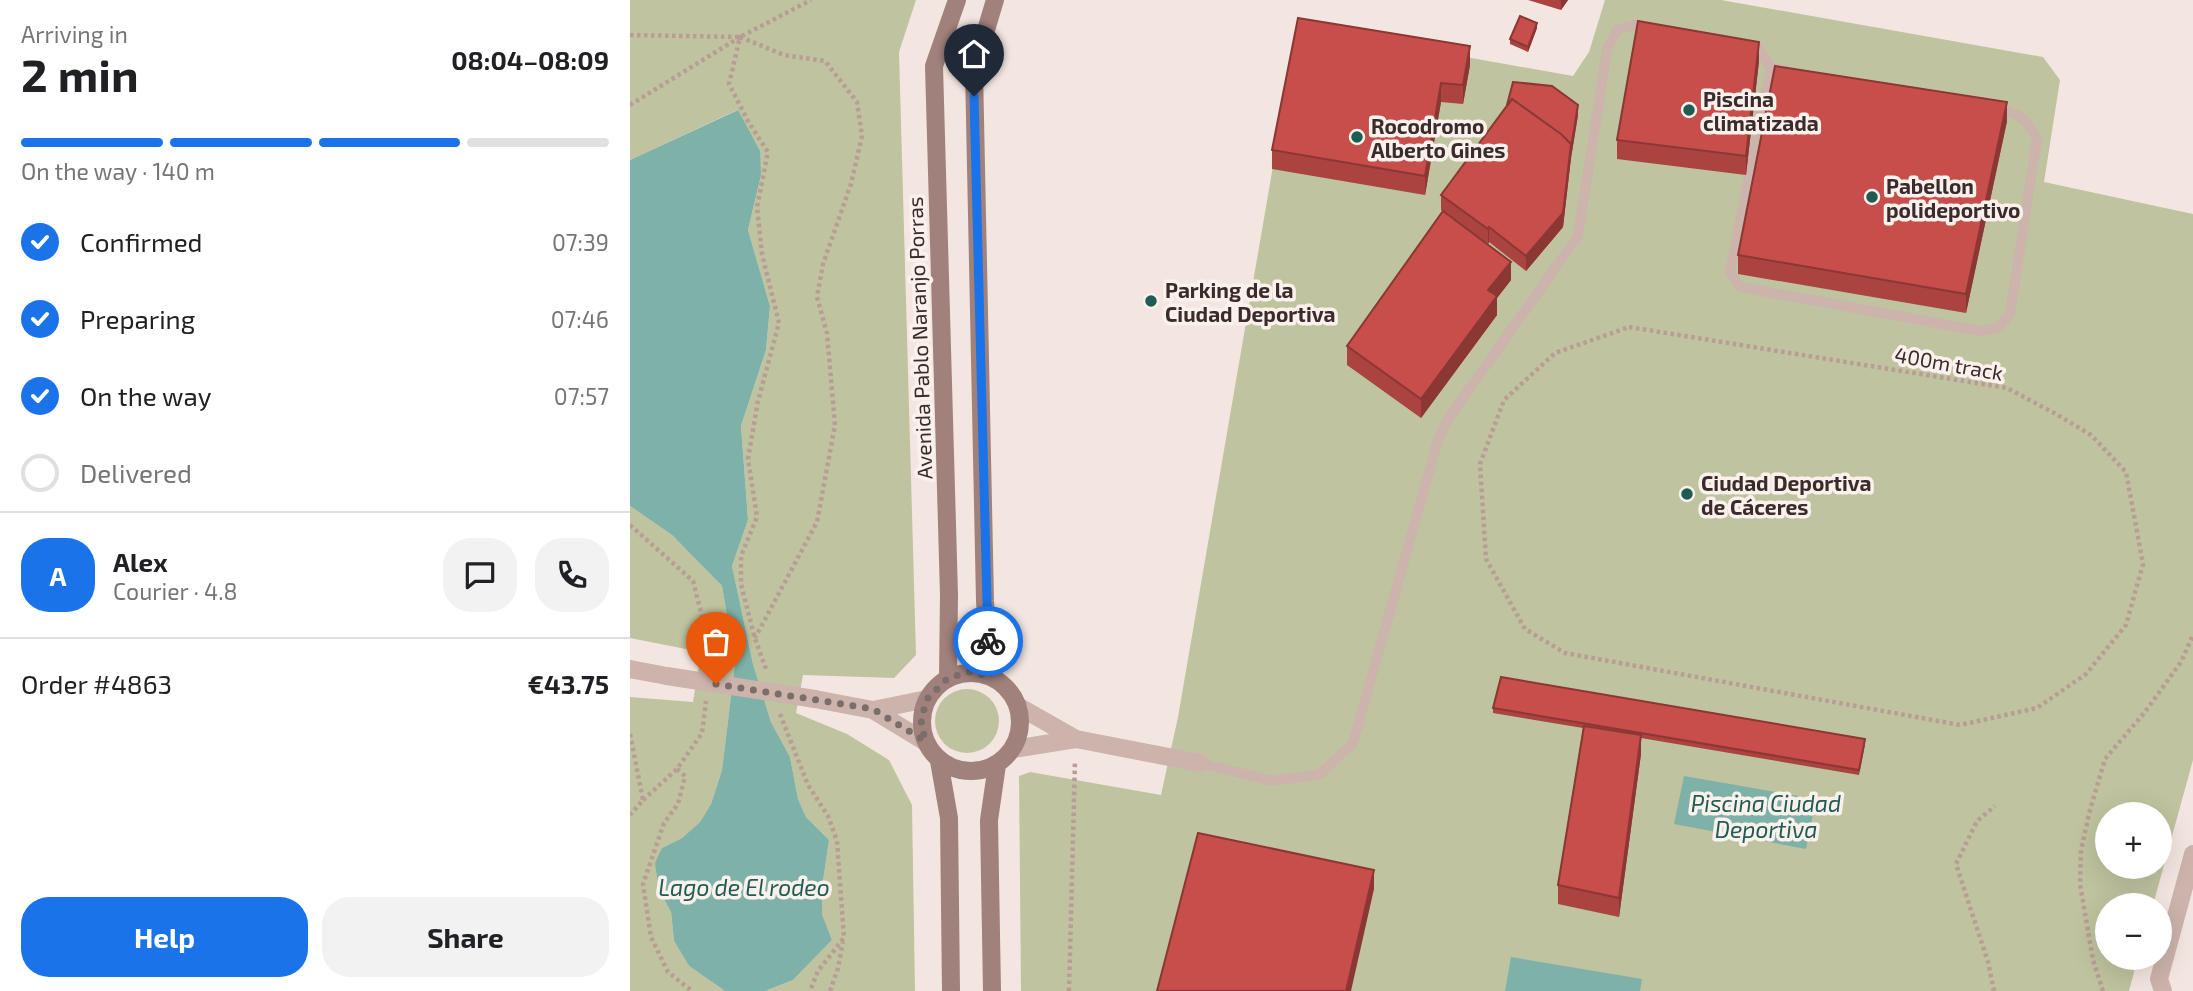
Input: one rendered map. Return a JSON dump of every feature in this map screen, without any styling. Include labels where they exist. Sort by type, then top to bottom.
[{"type":"main road","name":"Avenida Pablo Naranjo Porras","points":[[948,678],[949,595],[934,66],[957,0]]},
{"type":"main road","points":[[990,676],[985,601],[974,70],[995,0]]},
{"type":"main road","points":[[939,761],[967,772],[997,765],[1013,749],[1021,728],[1018,706],[1007,688],[990,676],[969,672],[948,678],[927,699],[921,720],[925,741],[939,761],[950,818],[951,991]]},
{"type":"main road","points":[[992,991],[989,820],[997,765]]},
{"type":"street","points":[[630,669],[873,709],[927,699]]},
{"type":"street","points":[[1018,706],[1076,739],[1199,763]]},
{"type":"street","points":[[873,709],[925,741]]},
{"type":"street","points":[[1013,749],[1076,739]]},
{"type":"street","points":[[2159,987],[2193,853]]},
{"type":"lane","points":[[1199,763],[1272,781],[1320,774],[1353,743],[1438,440],[1448,419],[1578,236],[1607,50],[1616,30],[1633,25],[1661,30]]},
{"type":"lane","points":[[1729,41],[1757,46],[1771,68],[1730,272],[1740,288],[1981,331],[1998,328],[2010,314],[2037,138],[2027,120],[2014,112],[1987,107]]},
{"type":"lane","points":[[1771,68],[1798,73]]},
{"type":"path","points":[[630,105],[740,37],[811,0]]},
{"type":"path","points":[[630,35],[740,37],[784,55],[825,61],[857,103],[862,136],[851,184],[823,264],[817,297],[827,333],[835,425],[817,522],[755,639]]},
{"type":"path","points":[[740,37],[729,84],[768,152],[757,207],[762,254],[779,323],[758,401],[748,459],[757,517],[741,556],[741,584],[755,639],[769,679]]},
{"type":"path","name":"400m track","points":[[1629,327],[2007,388],[2091,435],[2126,472],[2143,564],[2126,625],[2086,674],[2037,708],[1960,725],[1565,653],[1525,629],[1486,559],[1480,464],[1504,400],[1555,353],[1629,327]]},
{"type":"path","points":[[2103,991],[2093,960],[2080,884],[2081,849],[2090,810],[2105,759],[2146,712],[2181,662],[2193,635]]},
{"type":"path","points":[[777,705],[804,774],[828,816],[836,841],[844,938],[830,991]]},
{"type":"path","points":[[630,734],[643,800],[630,815]]},
{"type":"path","points":[[1069,991],[1076,739]]},
{"type":"path","points":[[677,769],[685,775],[678,804],[664,823],[643,884],[651,937],[668,972],[692,991]]},
{"type":"path","points":[[1994,991],[1988,962],[1956,864],[1977,821],[1995,806]]},
{"type":"path","points":[[810,991],[818,971],[844,938]]},
{"type":"green space","points":[[630,0],[916,0],[899,52],[916,655],[894,678],[803,675],[796,713],[847,734],[889,760],[912,805],[915,991],[765,991],[793,980],[832,940],[822,914],[822,888],[829,840],[806,817],[798,799],[790,757],[771,722],[753,664],[732,566],[748,520],[741,426],[766,350],[770,306],[748,230],[761,175],[737,110],[630,160]]},
{"type":"green space","name":"Ciudad Deportiva de Cáceres","points":[[1605,0],[1721,0],[2043,57],[2060,80],[2044,182],[2193,214],[2193,760],[2172,836],[2172,802],[2095,802],[2095,879],[2160,879],[2156,893],[2095,893],[2095,970],[2135,970],[2129,991],[1021,991],[1019,776],[1030,772],[1161,795],[1178,717],[1297,27],[1573,76],[1589,52]]},
{"type":"green space","points":[[630,506],[672,535],[722,586],[735,663],[722,770],[711,804],[700,822],[682,838],[662,848],[659,890],[671,912],[674,941],[689,966],[725,991],[630,991],[630,697],[693,702],[701,652],[630,638]]},
{"type":"green space","points":[[967,689],[985,695],[993,703],[999,721],[993,739],[985,747],[967,753],[949,747],[941,739],[935,721],[941,703],[949,695]]},
{"type":"water","name":"Lago de El rodeo","points":[[738,110],[760,151],[761,175],[748,230],[770,306],[766,350],[741,426],[748,520],[732,566],[753,664],[771,722],[790,757],[798,799],[806,817],[829,840],[822,888],[822,914],[832,940],[793,980],[765,991],[725,991],[689,966],[674,941],[671,912],[659,890],[655,863],[662,848],[682,838],[700,822],[711,804],[722,770],[735,663],[722,586],[672,535],[630,506],[630,160]]},
{"type":"water","name":"Piscina Ciudad Deportiva","points":[[1684,776],[1816,799],[1806,849],[1674,824]]},
{"type":"water","points":[[1511,957],[1642,979],[1640,991],[1505,991]]},
{"type":"building","points":[[1520,16],[1537,23],[1528,47],[1510,39]]},
{"type":"building","name":"Rocodromo Alberto Gines","points":[[1298,18],[1470,46],[1463,85],[1441,83],[1425,176],[1272,150]]},
{"type":"building","name":"Piscina climatizada","points":[[1638,21],[1759,42],[1746,156],[1617,140]]},
{"type":"building","name":"Pabellon polideportivo","points":[[1775,66],[2007,102],[1966,294],[1738,255]]},
{"type":"building","points":[[1513,82],[1552,86],[1578,105],[1571,148],[1571,144],[1561,134],[1512,99],[1507,105]]},
{"type":"building","points":[[1512,99],[1571,144],[1563,213],[1526,256],[1441,195]]},
{"type":"building","points":[[1443,211],[1511,262],[1488,290],[1497,296],[1421,399],[1347,346]]},
{"type":"building","points":[[1501,677],[1865,739],[1859,770],[1493,708]]},
{"type":"building","points":[[1584,726],[1641,735],[1619,898],[1558,885]]},
{"type":"building","points":[[1198,833],[1374,870],[1346,991],[1157,991]]},
{"type":"way so far","points":[[716,684],[873,709],[925,741],[921,720],[927,699],[948,678],[969,672],[990,676],[988,641]]},
{"type":"place","name":"Piscina climatizada","points":[[1689,110]]},
{"type":"place","name":"Rocodromo Alberto Gines","points":[[1357,137]]},
{"type":"place","name":"Pabellon polideportivo","points":[[1872,197]]},
{"type":"place","name":"Parking de la Ciudad Deportiva","points":[[1151,301]]},
{"type":"place","name":"Ciudad Deportiva de Cáceres","points":[[1687,494]]},
{"type":"route","points":[[974,96],[988,641]]}]
